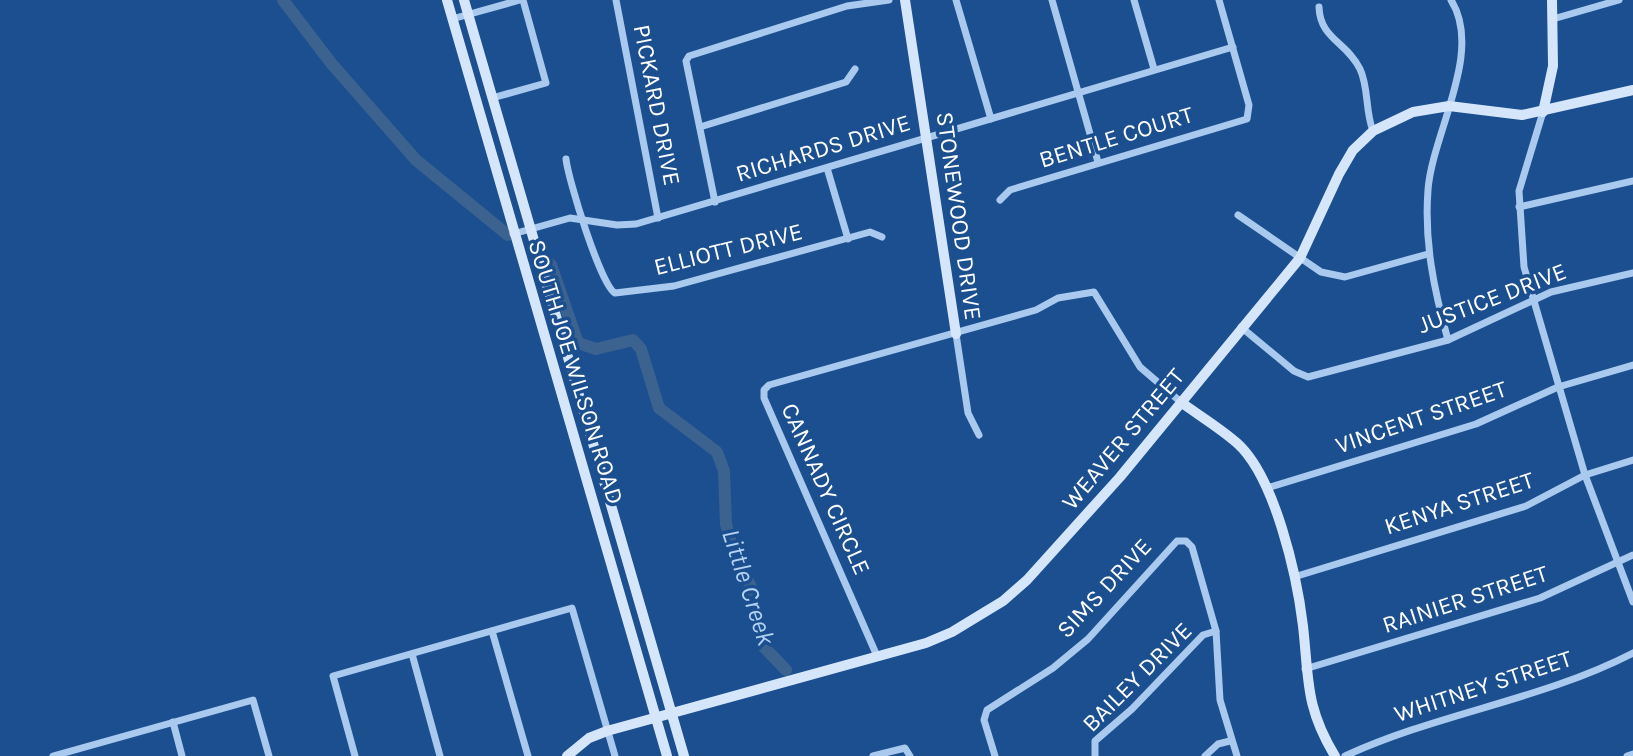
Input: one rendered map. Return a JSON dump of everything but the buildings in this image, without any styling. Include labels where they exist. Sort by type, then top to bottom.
[{"type":"street","name":"SOUTH JOE WILSON ROAD","points":[[447,0],[667,756]]},
{"type":"street","name":"SOUTH JOE WILSON ROAD","points":[[464,0],[684,756]]},
{"type":"street","points":[[452,19],[522,0],[546,83],[492,98]]},
{"type":"street","name":"PICKARD DRIVE","points":[[616,0],[658,218]]},
{"type":"street","points":[[715,202],[686,61],[689,56],[847,6],[889,0]]},
{"type":"street","name":"STONEWOOD DRIVE","points":[[905,0],[968,413],[979,435]]},
{"type":"street","points":[[956,0],[991,119]]},
{"type":"street","points":[[1052,0],[1098,162]]},
{"type":"street","points":[[1134,0],[1154,69]]},
{"type":"street","points":[[1219,0],[1233,47]]},
{"type":"street","points":[[1448,340],[1428,254],[1428,187],[1460,63],[1461,31],[1451,0]]},
{"type":"street","points":[[1552,0],[1553,66],[1543,112],[1519,191],[1524,267],[1585,475],[1633,602]]},
{"type":"street","points":[[1553,19],[1619,0]]},
{"type":"street","points":[[1319,7],[1319,23],[1326,34],[1345,49],[1360,69],[1367,115],[1373,131]]},
{"type":"street","name":"RICHARDS DRIVE","points":[[513,234],[570,218],[617,225],[658,218],[1233,47]]},
{"type":"street","name":"BENTLE COURT","points":[[1000,200],[1010,190],[1247,119],[1249,105],[1233,47]]},
{"type":"street","points":[[700,127],[846,82],[855,69]]},
{"type":"street","name":"WEAVER STREET","points":[[567,756],[589,738],[607,731],[672,715],[952,632],[1003,601],[1037,569],[1182,403],[1300,258],[1339,174],[1353,150],[1373,131],[1413,112],[1449,106],[1522,115],[1633,90]]},
{"type":"street","name":"ELLIOTT DRIVE","points":[[566,159],[582,220],[595,247],[605,286],[615,293],[674,286],[870,232],[882,237]]},
{"type":"street","points":[[827,168],[848,239]]},
{"type":"street","points":[[1519,207],[1633,181]]},
{"type":"street","points":[[1238,215],[1321,272],[1345,277],[1428,254]]},
{"type":"street","name":"JUSTICE DRIVE","points":[[1241,327],[1294,371],[1308,377],[1448,340],[1534,299],[1633,273]]},
{"type":"street","name":"CANNADY CIRCLE","points":[[877,656],[768,407],[764,390],[773,383],[855,358],[956,334],[1036,310],[1058,298],[1094,292],[1140,367],[1182,403]]},
{"type":"street","name":"VINCENT STREET","points":[[1267,488],[1476,424],[1558,387],[1633,365]]},
{"type":"street","points":[[1182,403],[1238,444],[1267,488],[1294,577],[1303,625],[1309,697],[1335,756]]},
{"type":"street","name":"KENYA STREET","points":[[1294,577],[1526,506],[1585,475],[1633,460]]},
{"type":"street","name":"SIMS DRIVE","points":[[995,756],[984,720],[987,710],[1053,668],[1088,639],[1177,541],[1186,541],[1192,547],[1216,631],[1220,700],[1237,756]]},
{"type":"street","name":"RAINIER STREET","points":[[1305,669],[1540,598],[1633,555]]},
{"type":"street","points":[[355,756],[333,676],[572,608],[615,756]]},
{"type":"street","points":[[492,631],[528,756]]},
{"type":"street","name":"BAILEY DRIVE","points":[[1095,756],[1095,741],[1132,709],[1203,635],[1216,631]]},
{"type":"street","name":"WHITNEY STREET","points":[[1345,756],[1411,730],[1564,683],[1633,653]]},
{"type":"street","points":[[412,654],[440,756]]},
{"type":"street","points":[[53,756],[253,700],[269,756]]},
{"type":"street","points":[[173,722],[182,756]]},
{"type":"street","points":[[1205,756],[1218,744],[1230,741]]},
{"type":"street","points":[[92,745],[95,756]]},
{"type":"street","points":[[873,756],[901,748],[910,754]]},
{"type":"street","points":[[1627,756],[1633,754]]},
{"type":"waterway","name":"Little Creek","points":[[283,0],[331,63],[416,160],[508,235]]},
{"type":"waterway","name":"Little Creek","points":[[546,261],[551,265],[578,343],[596,349],[633,340],[641,349],[659,408],[717,452],[724,471],[726,524],[733,551],[752,589],[763,646],[786,670]]}]
